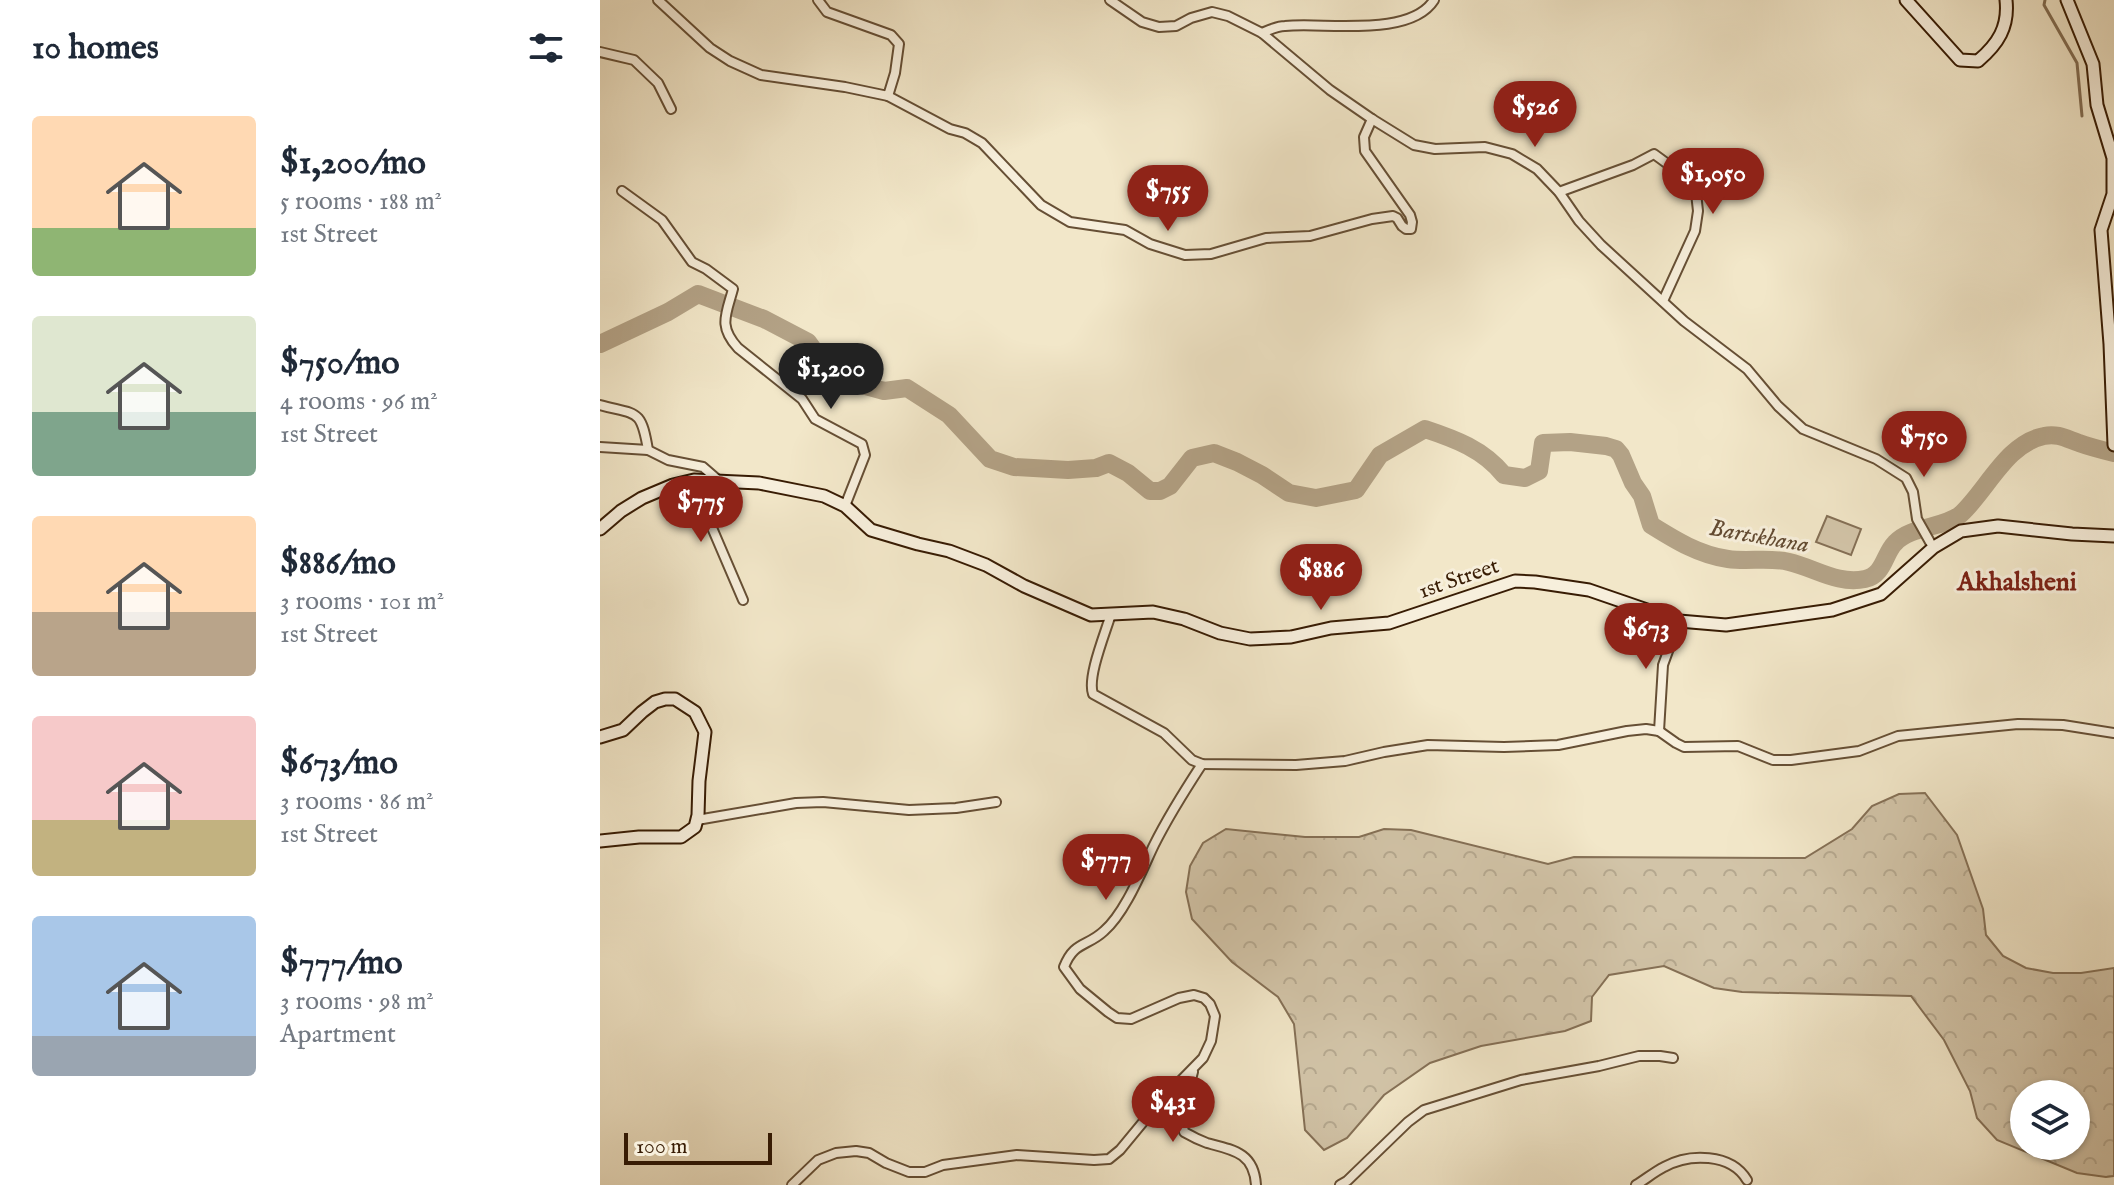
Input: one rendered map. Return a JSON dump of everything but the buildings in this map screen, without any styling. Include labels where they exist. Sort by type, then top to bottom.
[{"type":"street","points":[[658,0],[710,48],[730,61],[761,75],[888,96],[982,143],[1041,205],[1070,222],[1125,230],[1150,244],[1185,255],[1211,254],[1266,238],[1310,236],[1393,216],[1406,229],[1411,229],[1410,215],[1365,151],[1364,137],[1372,119]]},
{"type":"street","points":[[818,0],[827,12],[891,35],[899,44],[888,96]]},
{"type":"street","points":[[1110,0],[1142,22],[1159,27],[1176,26],[1212,12],[1228,16],[1262,33],[1330,90],[1414,145],[1435,149],[1485,147],[1512,154],[1537,169],[1601,245],[1684,321],[1747,369],[1778,406],[1803,429],[1883,462],[1906,478],[1913,492],[1920,527],[1932,544]]},
{"type":"street","points":[[1262,33],[1283,26],[1366,27],[1388,24],[1428,9],[1434,0]]},
{"type":"street","points":[[1906,0],[1960,60],[1978,61],[1996,43],[2006,22],[2006,0]]},
{"type":"street","points":[[2067,0],[2093,64],[2097,105],[2113,158],[2113,194],[2101,230],[2114,444]]},
{"type":"street","points":[[600,52],[634,60],[658,83],[671,109]]},
{"type":"street","points":[[1559,192],[1633,165],[1654,154],[1695,184],[1698,211],[1695,231],[1663,301]]},
{"type":"street","points":[[622,191],[662,220],[692,262],[733,289],[724,324],[738,348],[802,399],[815,419],[862,444],[865,455],[845,506]]},
{"type":"street","points":[[600,405],[633,412],[642,421],[648,450]]},
{"type":"street","points":[[600,447],[648,450],[668,460],[703,467],[714,480],[708,499],[710,523],[743,600]]},
{"type":"street","name":"1st Street","points":[[600,529],[642,498],[673,485],[694,480],[759,483],[824,496],[845,506],[871,530],[949,551],[986,565],[1024,586],[1091,615],[1153,612],[1250,639],[1291,637],[1331,628],[1389,623],[1515,581],[1589,590],[1679,621],[1726,625],[1832,610],[1881,594],[1932,544],[1961,531],[1998,526],[2114,536]]},
{"type":"street","points":[[1111,614],[1092,672],[1090,687],[1093,694],[1164,733],[1192,760],[1202,764],[1296,765],[1345,761],[1428,745],[1558,745],[1627,731],[1659,731],[1684,747],[1738,746],[1773,760],[1859,751],[1898,736],[2018,724],[2063,725],[2114,733]]},
{"type":"street","points":[[1659,731],[1663,665],[1679,621]]},
{"type":"street","points":[[600,737],[623,730],[649,707],[665,699],[675,699],[695,712],[705,732],[695,827],[681,837],[600,841]]},
{"type":"street","points":[[792,1185],[818,1160],[836,1153],[869,1153],[909,1172],[925,1172],[943,1165],[1017,1155],[1109,1159],[1120,1150],[1158,1104],[1203,1058],[1211,1041],[1215,1016],[1204,998],[1194,995],[1179,998],[1131,1019],[1117,1018],[1080,989],[1064,967],[1068,956],[1078,946],[1104,932],[1123,905],[1155,842],[1202,764]]},
{"type":"street","points":[[697,820],[796,803],[823,802],[909,810],[996,802]]},
{"type":"street","points":[[1340,1185],[1424,1110],[1521,1080],[1639,1056],[1673,1058]]},
{"type":"street","points":[[1194,1067],[1181,1116],[1184,1132],[1204,1142],[1228,1147],[1248,1159],[1256,1185]]},
{"type":"street","points":[[1636,1185],[1667,1165],[1697,1158],[1730,1163],[1741,1170],[1747,1180]]},
{"type":"green space","points":[[1827,516],[1861,529],[1851,555],[1816,542]]},
{"type":"green space","points":[[1925,793],[1957,835],[1983,909],[1986,935],[2003,956],[2026,968],[2053,973],[2114,968],[2114,1176],[2077,1173],[2045,1160],[2090,1160],[2090,1080],[2010,1080],[2010,1145],[1997,1140],[1977,1118],[1970,1091],[1944,1040],[1911,996],[1742,992],[1714,988],[1664,966],[1609,975],[1592,997],[1591,1021],[1565,1031],[1481,1046],[1430,1063],[1384,1095],[1347,1138],[1324,1150],[1305,1130],[1294,1024],[1278,997],[1232,962],[1192,919],[1186,892],[1190,866],[1203,843],[1226,829],[1305,837],[1359,837],[1384,829],[1411,830],[1548,864],[1574,857],[1805,858],[1852,829],[1872,806],[1899,794]]},
{"type":"waterway","points":[[2045,0],[2044,5],[2077,63],[2082,116]]},
{"type":"waterway","name":"Bartskhana","points":[[600,344],[698,294],[764,319],[808,342],[833,377],[884,391],[907,388],[949,415],[990,459],[1014,467],[1068,470],[1096,468],[1109,463],[1128,473],[1150,491],[1160,491],[1170,486],[1192,458],[1214,453],[1262,475],[1289,493],[1316,498],[1356,490],[1380,455],[1425,429],[1478,452],[1504,475],[1525,478],[1539,471],[1543,443],[1606,446],[1616,449],[1621,455],[1642,496],[1651,525],[1678,541],[1717,557],[1781,561],[1845,580],[1871,577],[1901,537],[1961,514],[2008,457],[2031,440],[2058,436],[2114,453]]},
{"type":"district","name":"Akhalsheni","points":[[2017,582]]}]
